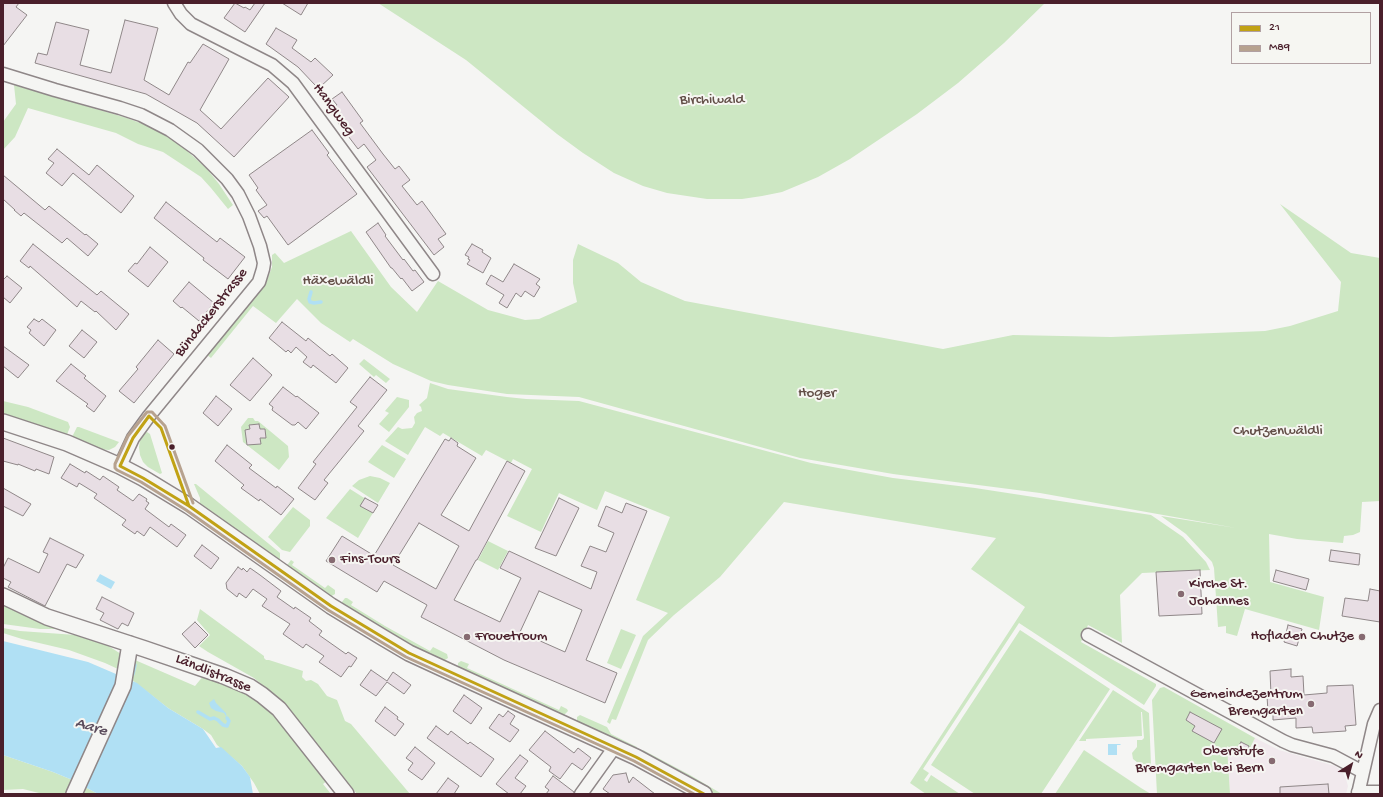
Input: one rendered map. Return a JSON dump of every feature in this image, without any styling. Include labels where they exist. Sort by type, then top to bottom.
[{"type":"street","name":"Hangweg","points":[[174,3],[181,14],[191,24],[272,65],[293,83],[433,274]]},
{"type":"street","name":"Bündackerstrasse","points":[[3,74],[120,108],[149,118],[170,130],[198,150],[226,179],[238,194],[249,216],[260,246],[264,262],[259,282],[149,416],[133,438],[120,466]]},
{"type":"street","points":[[3,422],[67,443],[120,466],[143,478],[189,506],[331,606],[382,637],[422,659],[665,772],[704,794]]},
{"type":"street","name":"Ländlistrasse","points":[[3,596],[47,617],[224,676],[250,687],[262,695],[283,714],[346,794]]},
{"type":"street","points":[[1088,635],[1292,745],[1333,756],[1363,772]]},
{"type":"street","points":[[74,794],[123,686],[130,644]]},
{"type":"street","points":[[1380,710],[1374,724],[1358,793],[1380,792]]},
{"type":"street","points":[[581,794],[614,748]]},
{"type":"shaded area","name":"Oberstufe Bremgarten bei Bern","points":[[1255,738],[1279,750],[1335,766],[1342,771],[1346,779],[1348,786],[1346,794],[1230,794],[1227,746],[1246,755]]},
{"type":"green space","name":"Birchiwald","points":[[378,3],[1045,3],[1004,43],[958,83],[917,114],[850,159],[818,177],[782,192],[742,199],[707,199],[667,193],[643,186],[614,173],[557,134],[466,60]]},
{"type":"green space","points":[[14,85],[127,118],[148,126],[168,137],[185,149],[207,169],[233,205],[228,209],[201,177],[163,152],[138,144],[116,133],[28,108],[15,137],[3,150],[3,122],[16,104]]},
{"type":"green space","points":[[1280,204],[1351,253],[1380,258],[1380,501],[1362,502],[1360,532],[1353,535],[1344,536],[1343,543],[1297,539],[1269,534],[1270,582],[1324,597],[1319,630],[1245,609],[1237,636],[1226,633],[1226,626],[1218,627],[1214,568],[1212,562],[1186,534],[1161,516],[1236,528],[1040,493],[893,474],[800,458],[579,397],[507,394],[431,381],[393,364],[353,339],[350,342],[321,323],[297,299],[276,323],[253,306],[211,358],[207,355],[266,283],[272,267],[272,255],[275,253],[284,263],[351,231],[391,287],[417,312],[438,281],[488,310],[525,320],[539,319],[577,302],[573,283],[573,260],[578,244],[618,263],[641,282],[685,301],[943,349],[1013,335],[1111,337],[1265,331],[1290,326],[1338,311],[1341,282]]},
{"type":"green space","points":[[364,359],[390,379],[386,383],[376,375],[374,377],[359,364]]},
{"type":"green space","points":[[430,383],[448,389],[507,397],[579,401],[811,463],[893,478],[975,488],[1151,515],[1183,537],[1206,562],[1210,570],[1142,573],[1120,595],[1122,643],[1088,625],[1081,642],[1156,684],[1144,705],[1019,623],[923,769],[929,773],[924,780],[927,782],[931,775],[960,794],[926,794],[910,783],[1025,607],[971,569],[996,538],[784,502],[720,577],[674,615],[648,640],[616,720],[612,719],[610,724],[607,722],[643,636],[668,613],[636,600],[670,517],[605,491],[597,510],[559,493],[541,532],[507,516],[532,469],[513,459],[511,463],[486,450],[482,456],[443,433],[440,436],[425,427],[408,455],[385,441],[398,427],[402,429],[412,428],[415,423],[414,417],[417,413],[422,411],[419,405],[427,398]]},
{"type":"green space","points":[[397,397],[409,400],[409,407],[389,432],[379,424],[389,413],[385,411]]},
{"type":"green space","points":[[3,401],[28,407],[68,422],[70,427],[66,437],[3,417]]},
{"type":"green space","points":[[248,418],[253,418],[255,421],[258,421],[288,446],[289,457],[279,470],[243,442],[241,427]]},
{"type":"green space","points":[[77,427],[119,442],[115,447],[109,450],[98,449],[71,439]]},
{"type":"green space","points":[[147,432],[150,434],[162,473],[160,474],[148,467],[143,462],[140,455],[140,441],[142,436]]},
{"type":"green space","points":[[382,445],[406,459],[394,478],[368,462]]},
{"type":"green space","points":[[370,476],[380,478],[390,483],[378,503],[352,486],[359,480]]},
{"type":"green space","points":[[194,484],[196,484],[280,553],[280,561],[249,542],[200,506],[200,498]]},
{"type":"green space","points":[[350,489],[377,506],[358,538],[326,518]]},
{"type":"green space","points":[[293,507],[310,520],[310,526],[290,552],[282,550],[268,537]]},
{"type":"green space","points":[[488,541],[508,551],[498,570],[478,560]]},
{"type":"green space","points":[[291,560],[294,562],[292,565],[325,588],[328,585],[335,590],[335,594],[330,597],[315,588],[308,580],[286,565]]},
{"type":"green space","points":[[345,598],[353,602],[351,605],[385,626],[430,651],[433,647],[447,654],[448,658],[442,662],[403,643],[342,606],[342,602]]},
{"type":"green space","points":[[3,601],[62,629],[40,629],[3,624]]},
{"type":"green space","points":[[200,609],[264,656],[266,660],[303,671],[302,677],[306,681],[311,680],[318,684],[327,696],[337,700],[345,721],[351,724],[410,794],[357,794],[284,703],[254,678],[199,646],[210,635],[197,620]]},
{"type":"green space","points":[[3,628],[20,631],[76,635],[81,634],[107,645],[121,654],[118,669],[69,650],[3,633]]},
{"type":"green space","points":[[621,629],[636,635],[621,669],[607,663]]},
{"type":"green space","points":[[1020,630],[1110,689],[1041,794],[975,794],[931,765]]},
{"type":"green space","points":[[135,660],[195,686],[204,675],[236,687],[266,705],[328,780],[323,784],[331,794],[260,794],[242,766],[217,745],[211,735],[168,708],[132,680]]},
{"type":"green space","points":[[461,661],[469,664],[467,668],[559,710],[561,706],[568,711],[563,716],[458,670],[458,663]]},
{"type":"green space","points":[[1164,687],[1255,738],[1246,756],[1227,746],[1230,794],[1157,794],[1152,700],[1160,688]]},
{"type":"green space","points":[[1113,690],[1149,713],[1151,766],[1135,768],[1134,765],[1138,765],[1138,763],[1133,759],[1132,753],[1137,747],[1137,740],[1142,740],[1144,738],[1142,712],[1142,736],[1086,739],[1086,741],[1079,741]]},
{"type":"green space","points":[[580,715],[607,727],[611,734],[637,747],[635,752],[577,723],[577,717]]},
{"type":"green space","points":[[643,750],[722,794],[714,794],[641,754]]},
{"type":"green space","points":[[1084,750],[1141,788],[1151,794],[1055,794]]},
{"type":"green space","points":[[3,755],[53,772],[98,794],[73,794],[67,791],[66,794],[43,794],[23,789],[3,790]]},
{"type":"water","points":[[100,574],[115,582],[111,589],[96,581]]},
{"type":"water","name":"Aare","points":[[3,641],[88,662],[137,683],[168,708],[203,729],[216,748],[221,747],[242,766],[250,777],[253,794],[98,794],[53,772],[3,755]]},
{"type":"water","points":[[214,699],[226,713],[227,718],[224,713],[211,708],[209,703]]},
{"type":"water","points":[[1108,744],[1121,745],[1117,745],[1117,755],[1108,755]]},
{"type":"building","points":[[3,3],[19,3],[16,7],[27,15],[3,46]]},
{"type":"building","points":[[235,3],[250,10],[255,3],[265,3],[245,32],[224,18]]},
{"type":"building","points":[[282,3],[308,3],[301,15]]},
{"type":"building","points":[[125,20],[158,28],[144,80],[169,95],[188,62],[190,63],[203,44],[229,59],[200,110],[221,129],[268,78],[289,97],[234,157],[197,123],[146,94],[35,63],[38,53],[47,55],[56,22],[89,30],[80,65],[111,73]]},
{"type":"building","points":[[276,28],[297,40],[292,48],[311,62],[315,58],[333,75],[320,87],[317,83],[315,85],[298,67],[266,44]]},
{"type":"building","points":[[342,92],[363,121],[360,123],[383,154],[395,169],[399,166],[410,180],[402,186],[417,205],[422,201],[446,234],[438,239],[444,247],[434,255],[367,167],[376,160],[364,144],[358,149],[329,111],[337,105],[332,99]]},
{"type":"building","points":[[312,130],[329,153],[327,155],[357,194],[288,245],[267,216],[264,218],[258,211],[267,205],[256,190],[258,188],[249,175]]},
{"type":"building","points":[[57,149],[89,175],[97,165],[134,196],[121,213],[73,173],[62,186],[46,173],[54,163],[48,159]]},
{"type":"building","points":[[3,175],[45,210],[49,206],[98,244],[88,256],[67,238],[62,243],[24,213],[21,216],[14,210],[3,199]]},
{"type":"building","points":[[166,202],[217,242],[220,238],[245,257],[228,279],[203,260],[204,258],[154,218]]},
{"type":"building","points":[[378,223],[386,235],[385,236],[403,260],[404,259],[413,271],[415,270],[424,282],[412,291],[402,278],[401,279],[391,268],[366,232]]},
{"type":"building","points":[[33,244],[97,295],[101,291],[129,314],[116,330],[96,311],[95,312],[81,301],[77,307],[30,266],[29,268],[20,261]]},
{"type":"building","points":[[472,244],[483,250],[482,252],[491,258],[483,273],[467,264],[470,260],[468,259],[469,257],[465,255]]},
{"type":"building","points":[[150,247],[168,262],[148,287],[128,271],[135,263],[137,264]]},
{"type":"building","points":[[514,264],[540,279],[536,284],[540,287],[534,297],[525,291],[521,297],[516,293],[507,308],[499,303],[504,295],[486,284],[491,275],[503,282]]},
{"type":"building","points":[[7,276],[22,288],[10,303],[3,297],[3,280]]},
{"type":"building","points":[[189,282],[214,303],[199,321],[173,301]]},
{"type":"building","points":[[34,319],[39,322],[42,319],[56,330],[44,346],[29,333],[31,330],[27,327]]},
{"type":"building","points":[[282,322],[306,341],[308,338],[330,356],[332,354],[348,368],[336,383],[313,365],[311,368],[303,362],[307,357],[296,347],[291,353],[288,350],[286,352],[269,338]]},
{"type":"building","points":[[82,330],[97,342],[84,358],[69,346]]},
{"type":"building","points":[[158,340],[174,354],[134,403],[119,391],[138,369],[136,367]]},
{"type":"building","points":[[3,346],[29,365],[18,378],[3,366]]},
{"type":"building","points":[[253,358],[272,375],[250,401],[230,385]]},
{"type":"building","points":[[71,364],[86,376],[84,378],[106,396],[94,412],[86,406],[88,404],[56,381]]},
{"type":"building","points":[[370,377],[387,390],[358,426],[364,431],[324,480],[328,483],[315,500],[298,488],[316,464],[313,462],[357,407],[350,402]]},
{"type":"building","points":[[283,387],[319,413],[306,429],[298,422],[295,425],[292,425],[272,410],[273,407],[269,404]]},
{"type":"building","points":[[216,396],[232,409],[218,426],[203,413]]},
{"type":"building","points":[[259,424],[260,429],[265,429],[266,438],[260,438],[261,444],[247,445],[245,430],[250,429],[249,425]]},
{"type":"building","points":[[3,438],[54,457],[49,474],[36,469],[35,471],[18,464],[3,461]]},
{"type":"building","points":[[451,438],[458,443],[457,446],[476,458],[441,515],[469,531],[507,461],[525,471],[454,600],[500,622],[521,578],[500,568],[509,551],[591,589],[597,572],[581,566],[590,546],[606,552],[614,533],[598,526],[606,506],[622,513],[626,503],[647,511],[586,660],[617,673],[605,703],[504,660],[421,617],[427,605],[384,581],[377,592],[326,561],[342,536],[373,555],[374,553],[375,554],[445,439],[449,441]],"holes":[[[419,523],[459,546],[436,589],[393,565]],[[539,591],[582,610],[565,652],[520,632]]]},
{"type":"building","points":[[227,445],[252,465],[249,468],[294,499],[281,515],[260,499],[259,501],[241,488],[244,485],[215,461]]},
{"type":"building","points":[[70,464],[85,473],[86,471],[100,480],[103,476],[119,487],[117,490],[133,501],[139,494],[147,499],[146,501],[149,503],[145,509],[169,527],[171,524],[186,535],[177,547],[150,527],[144,536],[137,531],[135,534],[122,525],[126,520],[94,498],[97,494],[79,483],[77,487],[61,478]]},
{"type":"building","points":[[3,488],[31,504],[23,516],[3,506]]},
{"type":"building","points":[[365,498],[378,505],[373,513],[360,506]]},
{"type":"building","points":[[559,498],[579,508],[556,556],[535,548]]},
{"type":"building","points":[[50,538],[84,555],[76,568],[67,564],[45,606],[8,587],[11,582],[3,578],[3,568],[8,558],[39,573],[48,554],[43,552]]},
{"type":"building","points":[[202,545],[219,558],[211,569],[194,556]]},
{"type":"building","points":[[1331,550],[1360,554],[1359,565],[1329,561]]},
{"type":"building","points":[[238,567],[242,570],[243,568],[247,572],[250,568],[281,591],[277,597],[294,609],[295,607],[311,618],[309,621],[322,631],[319,635],[346,654],[348,652],[357,658],[351,667],[349,666],[341,677],[319,662],[324,656],[306,644],[303,648],[283,634],[290,624],[262,606],[267,599],[253,589],[246,598],[239,593],[237,597],[227,589],[226,583]]},
{"type":"building","points":[[1200,570],[1202,614],[1159,616],[1156,572]]},
{"type":"building","points":[[1276,570],[1309,579],[1306,590],[1273,581]]},
{"type":"building","points":[[1370,589],[1380,591],[1380,622],[1342,616],[1345,598],[1368,601]]},
{"type":"building","points":[[102,597],[134,613],[128,626],[122,623],[118,629],[100,620],[104,613],[96,609]]},
{"type":"building","points":[[195,622],[208,635],[195,648],[182,634]]},
{"type":"building","points":[[1288,625],[1302,629],[1297,646],[1284,642]]},
{"type":"building","name":"Gemeindezentrum Bremgarten","points":[[1291,669],[1291,677],[1303,676],[1304,695],[1327,693],[1327,686],[1353,685],[1356,725],[1345,726],[1346,731],[1313,733],[1312,727],[1296,728],[1296,718],[1273,720],[1273,712],[1268,712],[1267,696],[1271,695],[1270,671]]},
{"type":"building","points":[[371,670],[387,681],[393,672],[411,685],[404,694],[387,682],[376,696],[360,685]]},
{"type":"building","points":[[464,695],[482,708],[471,724],[453,711]]},
{"type":"building","points":[[385,707],[398,717],[397,719],[404,724],[395,736],[375,721]]},
{"type":"building","points":[[508,711],[515,716],[510,724],[519,730],[510,742],[489,728],[499,714],[503,717]]},
{"type":"building","points":[[1190,712],[1222,729],[1214,743],[1192,731],[1195,726],[1186,720]]},
{"type":"building","points":[[436,726],[448,735],[451,731],[468,744],[470,742],[494,759],[481,777],[427,738]]},
{"type":"building","points":[[545,731],[574,753],[578,748],[591,758],[582,770],[572,763],[560,779],[549,771],[551,767],[529,750]]},
{"type":"building","points":[[1241,742],[1249,746],[1245,755],[1236,750]]},
{"type":"building","points":[[415,747],[435,763],[422,780],[408,770],[413,763],[406,758]]},
{"type":"building","points":[[520,755],[528,761],[515,778],[526,786],[520,794],[509,794],[496,784]]},
{"type":"building","points":[[626,773],[629,783],[633,777],[655,794],[610,794],[603,789],[613,775]]},
{"type":"building","points":[[553,776],[574,792],[574,794],[546,794],[549,790],[545,787]]},
{"type":"building","points":[[448,778],[459,786],[454,794],[436,794]]},
{"type":"building","points":[[1328,784],[1329,794],[1280,794],[1280,787]]},
{"type":"waterway","points":[[311,292],[309,299],[310,302],[321,302]]},
{"type":"waterway","points":[[133,674],[135,665]]},
{"type":"waterway","points":[[198,712],[210,719],[214,718],[223,725],[227,726],[229,721],[227,718]]},
{"type":"transit line","name":"M89","points":[[193,503],[165,426],[152,412],[147,412],[128,436],[115,464],[115,468],[117,470],[141,482],[186,510],[328,610],[406,657],[634,761],[694,794]]},
{"type":"transit line","name":"21","points":[[149,416],[161,428],[189,506],[120,466],[133,438],[149,416]]},
{"type":"transit line","name":"21","points":[[189,506],[331,606],[409,653],[636,757],[704,794]]},
{"type":"place","name":"Fins-Tours","points":[[332,560]]},
{"type":"place","name":"Kirche St. Johannes","points":[[1181,594]]},
{"type":"place","name":"Frouetroum","points":[[467,637]]},
{"type":"place","name":"Hofladen Chutze","points":[[1362,637]]},
{"type":"place","name":"Gemeindezentrum Bremgarten","points":[[1311,704]]},
{"type":"place","name":"Oberstufe Bremgarten bei Bern","points":[[1272,761]]},
{"type":"park label","name":"Häxewäldli","points":[[338,282]]},
{"type":"park label","name":"Hoger","points":[[817,394]]},
{"type":"park label","name":"Chutzenwäldli","points":[[1278,432]]}]
